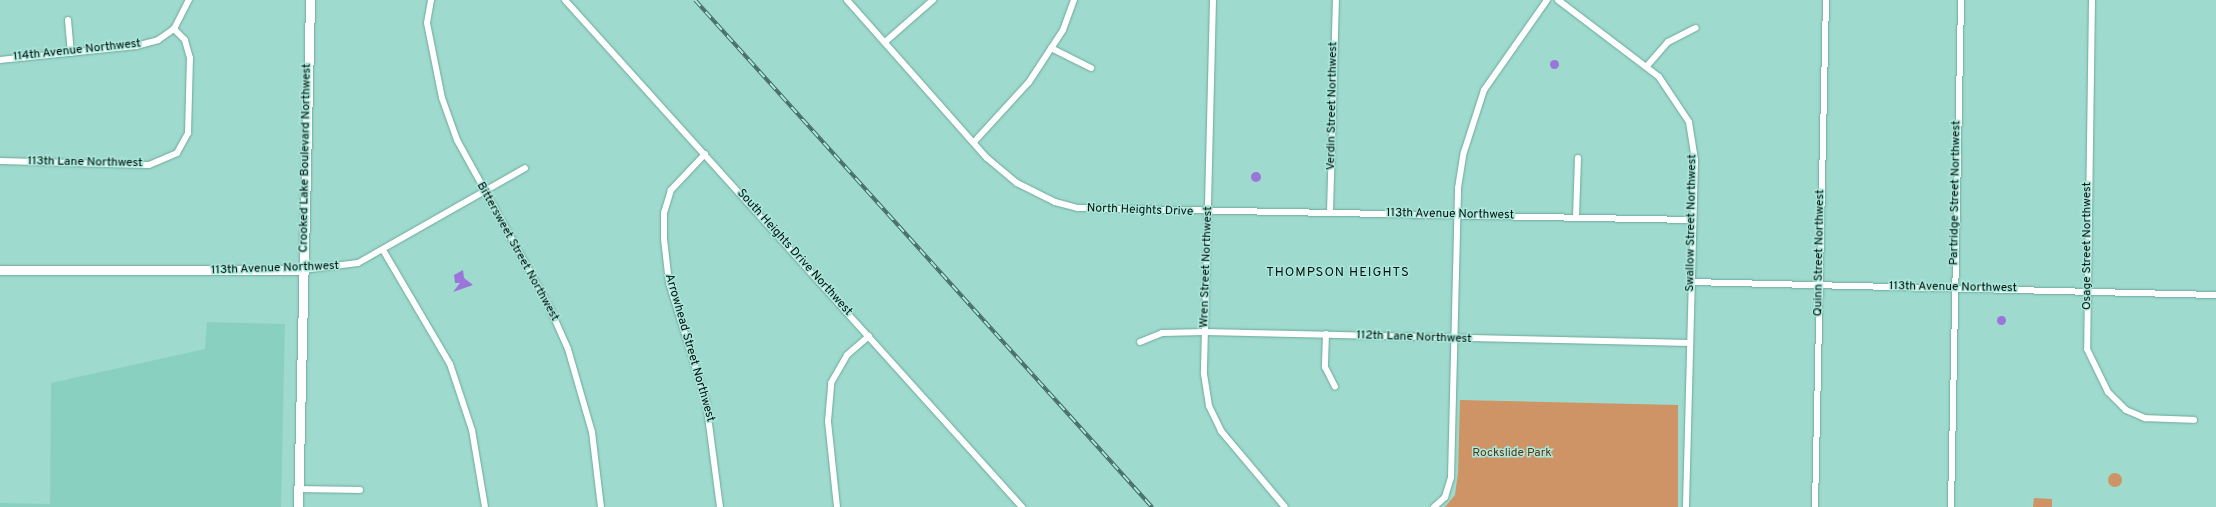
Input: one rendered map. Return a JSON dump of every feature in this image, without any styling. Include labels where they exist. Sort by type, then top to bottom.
[{"type":"street","points":[[174,29],[189,0]]},
{"type":"street","name":"Crooked Lake Boulevard Northwest","points":[[298,507],[310,0]]},
{"type":"street","name":"Bittersweet Street Northwest","points":[[431,0],[427,23],[438,84],[457,140],[484,192],[548,304],[568,349],[592,432],[601,507]]},
{"type":"street","name":"South Heights Drive Northwest","points":[[565,0],[1022,507]]},
{"type":"street","name":"North Heights Drive","points":[[847,0],[974,142],[1017,183],[1055,202],[1100,211],[1208,213]]},
{"type":"street","points":[[885,42],[933,0]]},
{"type":"street","points":[[974,142],[1029,82],[1051,48],[1074,0]]},
{"type":"street","name":"Wren Street Northwest","points":[[1213,0],[1204,369],[1209,406],[1232,447],[1285,507]]},
{"type":"street","name":"Verdin Street Northwest","points":[[1330,212],[1336,0]]},
{"type":"street","points":[[1434,507],[1445,497],[1451,477],[1458,216],[1464,152],[1473,116],[1497,68],[1547,0]]},
{"type":"street","name":"Swallow Street Northwest","points":[[1558,0],[1646,66],[1675,95],[1689,122],[1694,153],[1686,507]]},
{"type":"street","name":"Quinn Street Northwest","points":[[1815,507],[1826,0]]},
{"type":"street","name":"Partridge Street Northwest","points":[[1950,507],[1953,288],[1961,0]]},
{"type":"street","name":"Osage Street Northwest","points":[[2092,0],[2087,349],[2108,392],[2126,410],[2143,417],[2194,420]]},
{"type":"street","points":[[68,20],[71,53]]},
{"type":"street","points":[[1646,66],[1668,42],[1696,28]]},
{"type":"street","name":"114th Avenue Northwest","points":[[0,60],[136,46],[158,40],[174,29]]},
{"type":"street","name":"113th Lane Northwest","points":[[0,161],[149,165],[169,159],[183,146],[188,133],[190,54],[185,40],[174,29]]},
{"type":"street","points":[[1051,48],[1090,68]]},
{"type":"street","name":"Arrowhead Street Northwest","points":[[705,154],[671,190],[664,213],[665,254],[669,283],[706,401],[720,507]]},
{"type":"street","points":[[1576,217],[1578,158]]},
{"type":"street","name":"113th Avenue Northwest","points":[[0,270],[303,270],[349,266],[383,250],[525,168]]},
{"type":"street","name":"113th Avenue Northwest","points":[[1208,213],[1330,212],[1692,220]]},
{"type":"street","points":[[383,250],[450,364],[472,430],[485,507]]},
{"type":"street","name":"113th Avenue Northwest","points":[[1691,282],[2216,295]]},
{"type":"street","name":"112th Lane Northwest","points":[[1140,342],[1162,333],[1205,332],[1326,334],[1454,340],[1690,343]]},
{"type":"street","points":[[1326,334],[1325,367],[1335,387]]},
{"type":"street","points":[[836,507],[828,421],[831,383],[847,355],[869,336]]},
{"type":"street","points":[[299,489],[360,490]]},
{"type":"shaded area","points":[[1554,59],[1559,64],[1554,69],[1549,64]]},
{"type":"shaded area","points":[[1254,172],[1258,172],[1260,173],[1260,181],[1254,182],[1251,179],[1251,175]]},
{"type":"shaded area","points":[[463,270],[464,278],[473,285],[453,292],[460,283],[455,283],[454,275]]},
{"type":"shaded area","points":[[2001,315],[2006,320],[2001,325],[1996,320]]},
{"type":"shaded area","points":[[207,322],[285,324],[281,507],[0,507],[0,503],[50,504],[51,383],[205,349]]},
{"type":"green space","name":"Rockslide Park","points":[[1460,400],[1678,405],[1678,507],[1445,507],[1455,495],[1458,473]]},
{"type":"green space","points":[[2112,473],[2118,473],[2122,477],[2122,483],[2118,487],[2112,487],[2108,483],[2108,477]]},
{"type":"green space","points":[[2034,498],[2052,499],[2052,507],[2033,507]]},
{"type":"railway","points":[[695,0],[1152,507]]},
{"type":"district","name":"THOMPSON HEIGHTS","points":[[1338,273]]}]
